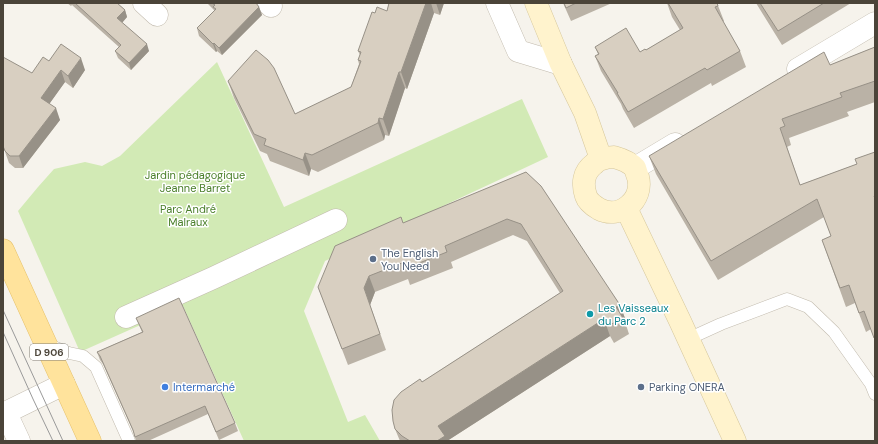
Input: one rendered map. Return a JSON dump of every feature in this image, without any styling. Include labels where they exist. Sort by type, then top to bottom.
[{"type":"main road","name":"D 906","points":[[3,250],[90,441]]},
{"type":"street","points":[[497,3],[518,51],[562,64]]},
{"type":"street","points":[[536,3],[585,113],[601,159]]},
{"type":"street","points":[[782,79],[875,23]]},
{"type":"street","points":[[635,168],[689,136]]},
{"type":"street","points":[[614,157],[626,161],[635,168],[638,181],[638,192],[633,202],[626,208],[615,212],[603,212],[594,207],[587,198],[584,187],[584,177],[590,167],[601,159],[614,157]]},
{"type":"street","points":[[626,208],[735,441]]},
{"type":"street","points":[[126,317],[336,220]]},
{"type":"street","points":[[19,441],[5,414],[64,384]]},
{"type":"lane","points":[[688,339],[721,324],[787,299],[808,307],[834,332],[871,384],[875,394]]},
{"type":"lane","points":[[45,343],[69,353],[83,356],[96,367],[129,441]]},
{"type":"green space","name":"Parc André Malraux","points":[[217,62],[284,207],[522,99],[548,157],[325,261],[304,311],[348,422],[365,415],[380,441],[244,441],[183,306],[80,352],[18,211],[54,169],[85,162],[102,166],[120,156]]},
{"type":"building","points":[[75,3],[117,3],[125,10],[117,18],[147,44],[129,63],[115,51],[121,45]]},
{"type":"building","points":[[212,3],[256,3],[259,7],[219,48],[197,28],[216,9],[213,7],[215,5]]},
{"type":"building","points":[[389,3],[426,3],[401,72],[399,72],[383,119],[379,118],[378,123],[312,155],[305,153],[303,160],[264,145],[266,139],[254,134],[228,81],[256,50],[268,60],[274,68],[295,114],[351,87],[361,61],[358,60],[361,52],[358,51],[372,12],[375,13],[377,7],[387,11]]},
{"type":"building","points":[[564,3],[576,3],[566,8]]},
{"type":"building","points":[[668,3],[717,3],[718,6],[715,7],[740,51],[707,70],[705,68],[628,112],[595,56],[599,54],[595,47],[626,28],[640,52],[683,28]]},
{"type":"building","points":[[760,3],[824,3],[778,31]]},
{"type":"building","points":[[61,44],[81,58],[68,76],[61,70],[41,98],[56,108],[19,156],[10,156],[5,151],[3,146],[3,57],[32,73],[43,57],[49,61]]},
{"type":"building","points":[[875,47],[875,81],[840,93],[842,97],[782,119],[785,126],[780,128],[800,185],[857,164],[855,159],[875,152],[874,338],[864,311],[859,313],[849,285],[840,288],[822,240],[831,236],[817,199],[711,261],[649,156],[824,52],[830,65]]},
{"type":"building","name":"Les Vaisseaux du Parc 2","points":[[526,172],[541,186],[620,305],[616,307],[623,318],[608,326],[604,319],[438,426],[445,436],[437,441],[410,441],[395,429],[393,421],[392,410],[394,400],[401,392],[420,379],[422,382],[563,291],[521,224],[507,219],[445,246],[447,252],[404,269],[402,263],[369,276],[364,288],[380,334],[342,349],[318,287],[335,246],[401,217],[403,223]]},
{"type":"building","name":"Intermarché","points":[[179,298],[235,423],[216,432],[205,406],[135,437],[97,352],[143,332],[136,318]]},
{"type":"tram line","points":[[3,310],[63,441]]},
{"type":"tram line","points":[[3,332],[53,441]]},
{"type":"place","name":"The English You Need","points":[[373,259]]},
{"type":"place","name":"Les Vaisseaux du Parc 2","points":[[590,314]]},
{"type":"place","name":"Intermarché","points":[[165,387]]},
{"type":"place","name":"Parking ONERA","points":[[641,387]]},
{"type":"park label","name":"Jardin pédagogique Jeanne Barret","points":[[195,181]]}]
